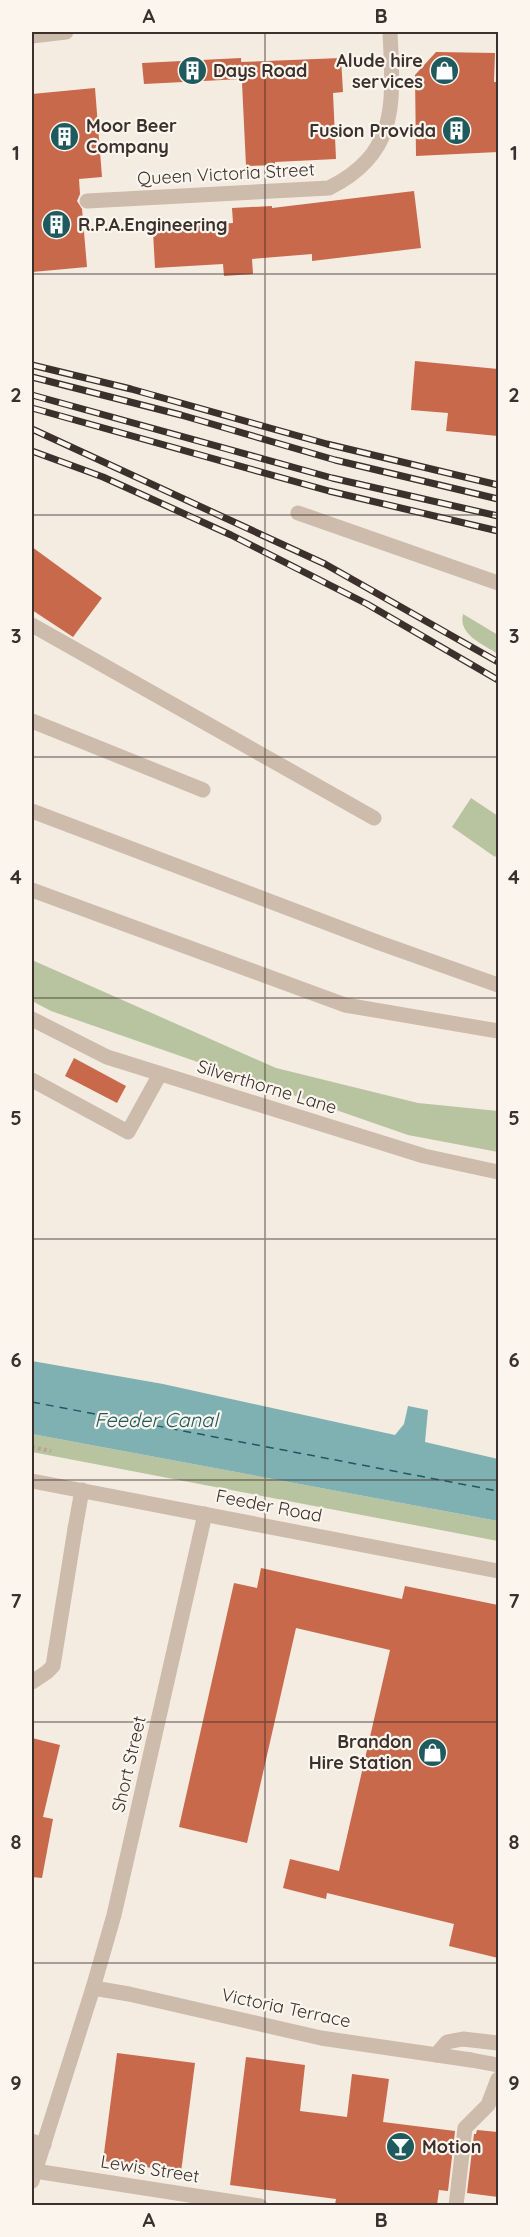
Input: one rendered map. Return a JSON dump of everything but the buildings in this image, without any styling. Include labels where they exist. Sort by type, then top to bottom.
[{"type":"street","points":[[32,36],[63,32]]},
{"type":"street","name":"Queen Victoria Street","points":[[87,201],[329,188],[350,178],[373,156],[386,132],[393,92],[390,32]]},
{"type":"street","points":[[298,513],[498,583]]},
{"type":"street","points":[[32,624],[374,818]]},
{"type":"street","points":[[32,721],[203,790]]},
{"type":"street","points":[[32,811],[498,986]]},
{"type":"street","points":[[32,890],[345,1005],[498,1031]]},
{"type":"street","name":"Silverthorne Lane","points":[[32,1019],[107,1057],[424,1155],[498,1172]]},
{"type":"street","points":[[32,1080],[128,1132],[160,1074]]},
{"type":"street","name":"Feeder Road","points":[[32,1481],[498,1571]]},
{"type":"street","points":[[32,1682],[53,1666],[82,1490]]},
{"type":"street","name":"Short Street","points":[[33,2176],[38,2143],[83,2021],[114,1916],[205,1514]]},
{"type":"street","name":"Victoria Terrace","points":[[93,1988],[129,1994],[321,2038],[498,2065]]},
{"type":"street","points":[[436,2055],[447,2042],[463,2039],[498,2043]]},
{"type":"street","points":[[456,2205],[465,2128],[488,2105],[498,2079]]},
{"type":"street","name":"Lewis Street","points":[[33,2176],[260,2205]]},
{"type":"path","points":[[32,1447],[51,1451]]},
{"type":"green space","points":[[463,614],[498,635],[498,654],[468,633],[462,621]]},
{"type":"green space","points":[[471,798],[498,816],[498,852],[495,857],[452,827]]},
{"type":"green space","points":[[32,960],[276,1068],[418,1103],[498,1111],[498,1152],[408,1135],[51,1011],[32,1001]]},
{"type":"green space","points":[[32,1434],[498,1521],[498,1541],[32,1452]]},
{"type":"water","name":"Feeder Canal","points":[[32,1361],[163,1384],[395,1435],[404,1424],[408,1406],[428,1410],[425,1442],[498,1459],[498,1521],[32,1434]]},
{"type":"ferry route","points":[[32,1402],[498,1491]]},
{"type":"railway","points":[[32,365],[131,389],[327,444],[498,485]]},
{"type":"railway","points":[[32,377],[181,415],[335,460],[498,499]]},
{"type":"railway","points":[[32,395],[332,478],[498,516]]},
{"type":"railway","points":[[32,408],[329,491],[498,531]]},
{"type":"railway","points":[[32,429],[325,564],[498,662]]},
{"type":"railway","points":[[32,451],[103,477],[231,535],[367,604],[498,680]]},
{"type":"place","name":"Days Road","points":[[192,71]]},
{"type":"place","name":"Alude hire services","points":[[444,71]]},
{"type":"place","name":"Fusion Provida","points":[[457,131]]},
{"type":"place","name":"Moor Beer Company","points":[[65,136]]},
{"type":"place","name":"R.P.A.Engineering","points":[[57,225]]},
{"type":"place","name":"Brandon Hire Station","points":[[433,1752]]},
{"type":"place","name":"Motion","points":[[401,2147]]}]
